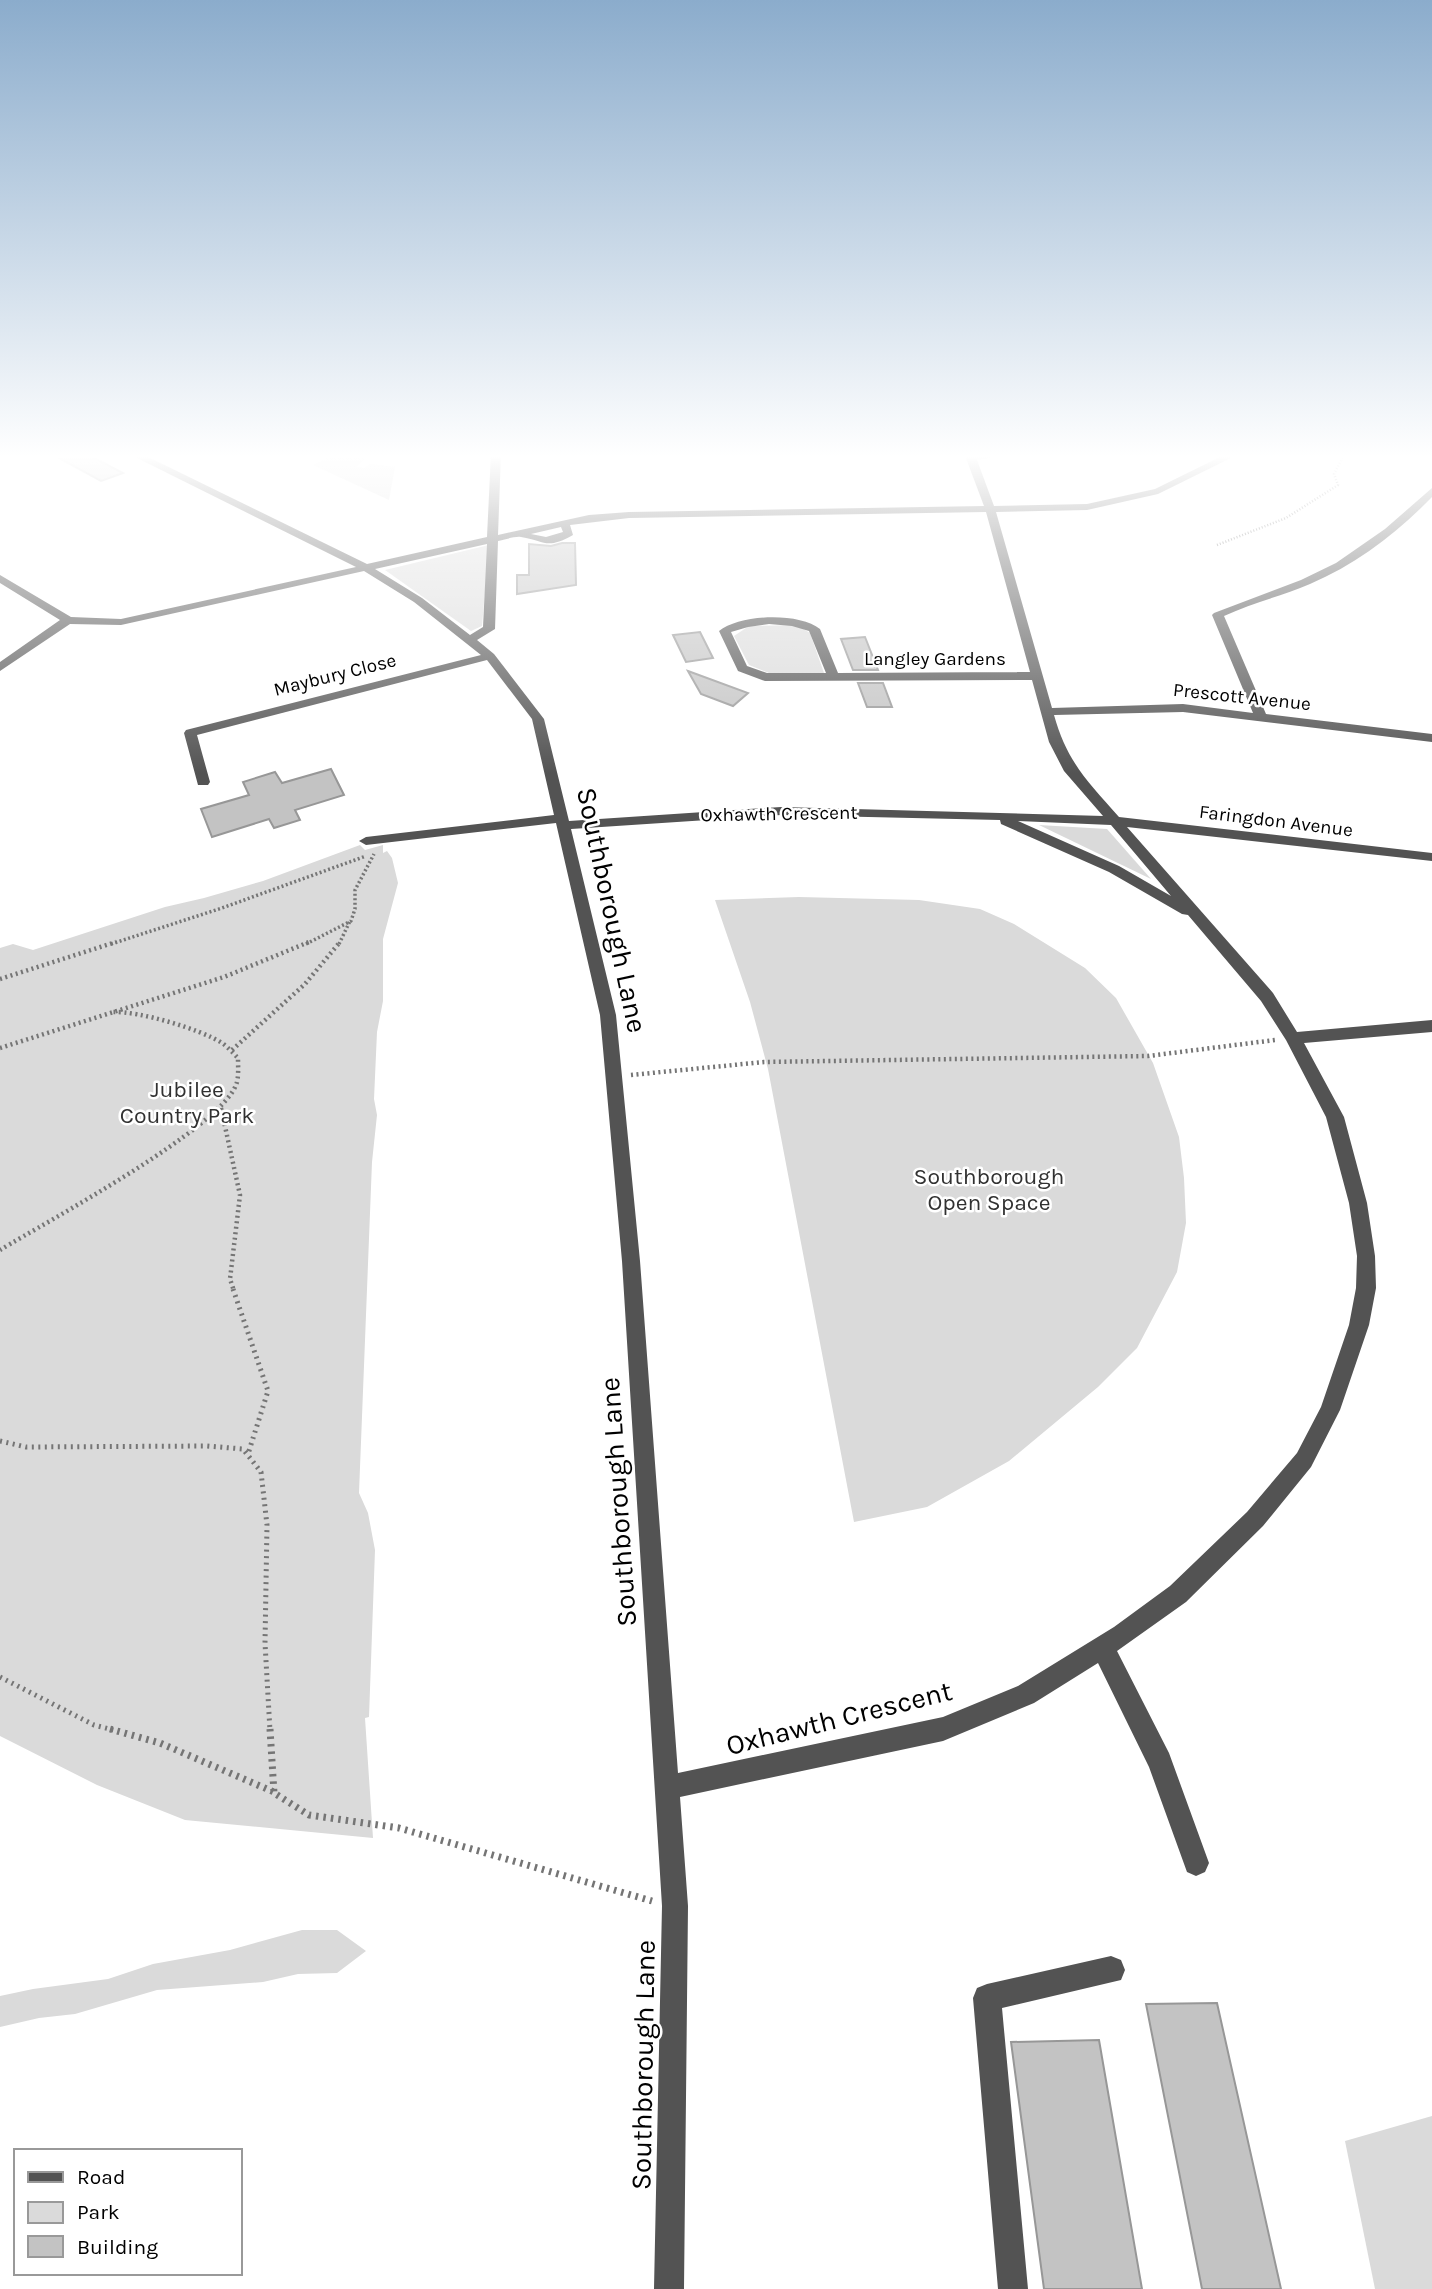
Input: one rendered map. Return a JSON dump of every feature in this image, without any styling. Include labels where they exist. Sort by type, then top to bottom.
[{"type":"street","points":[[350,560],[418,600],[490,656]]},
{"type":"street","points":[[0,578],[68,620],[121,622],[398,560]]},
{"type":"street","points":[[471,639],[489,629],[492,560]]},
{"type":"street","points":[[1004,560],[1055,742],[1069,768],[1115,821]]},
{"type":"street","points":[[1261,717],[1218,615],[1242,603],[1306,582],[1347,560]]},
{"type":"street","points":[[0,667],[68,620]]},
{"type":"street","name":"Langley Gardens","points":[[834,678],[814,629],[797,622],[743,622],[725,631],[742,668],[765,677],[834,678],[1035,676]]},
{"type":"street","name":"Southborough Lane","points":[[490,656],[538,719],[608,1015],[632,1275],[675,1906],[669,2289]]},
{"type":"street","name":"Maybury Close","points":[[204,782],[190,733],[490,656]]},
{"type":"street","name":"Prescott Avenue","points":[[1046,712],[1183,708],[1432,738]]},
{"type":"street","name":"Oxhawth Crescent","points":[[366,841],[563,822],[781,811],[1115,821],[1268,997],[1335,1118],[1359,1203],[1366,1256],[1366,1288],[1360,1325],[1330,1410],[1304,1460],[1255,1519],[1178,1594],[1103,1648],[1026,1695],[943,1728],[690,1784],[667,1786]]},
{"type":"street","name":"Oxhawth Crescent","points":[[994,816],[1114,869],[1205,922]]},
{"type":"street","name":"Faringdon Avenue","points":[[1115,821],[1432,857]]},
{"type":"street","points":[[1293,1038],[1432,1026]]},
{"type":"street","points":[[1103,1648],[1160,1762],[1196,1863]]},
{"type":"street","points":[[1013,2289],[986,1998],[1111,1970]]},
{"type":"path","points":[[0,979],[209,912],[374,854],[386,853]]},
{"type":"path","points":[[232,1051],[305,984],[336,949],[355,909],[355,890],[374,854]]},
{"type":"path","points":[[0,1048],[224,976],[295,949],[351,921]]},
{"type":"path","points":[[0,1250],[154,1157],[221,1108],[237,1084],[238,1058],[224,1044],[131,1012],[113,1012]]},
{"type":"path","points":[[613,1077],[764,1062],[1148,1056],[1293,1038]]},
{"type":"path","points":[[221,1108],[240,1195],[230,1279],[268,1391],[247,1455]]},
{"type":"path","points":[[0,1441],[26,1447],[206,1446],[243,1449],[261,1472],[267,1525],[265,1643],[274,1793]]},
{"type":"path","points":[[0,1677],[94,1725],[160,1743],[274,1793],[309,1815],[399,1828],[675,1906]]},
{"type":"green space","points":[[427,560],[488,560],[482,626],[471,631],[385,570]]},
{"type":"green space","points":[[797,625],[810,633],[824,673],[769,673],[749,665],[734,636],[749,626]]},
{"type":"green space","points":[[1039,825],[1107,829],[1151,879]]},
{"type":"green space","name":"Jubilee Country Park","points":[[360,845],[365,850],[383,845],[383,853],[387,851],[392,858],[398,883],[383,939],[383,1001],[377,1032],[374,1099],[377,1115],[372,1162],[359,1493],[368,1513],[375,1550],[369,1717],[365,1718],[373,1838],[185,1820],[97,1785],[0,1736],[0,948],[13,944],[33,950],[165,907],[263,881]]},
{"type":"green space","name":"Southborough Open Space","points":[[799,897],[919,900],[980,909],[1014,924],[1085,968],[1116,998],[1153,1063],[1179,1137],[1184,1178],[1186,1223],[1177,1272],[1137,1348],[1098,1387],[1009,1461],[927,1507],[854,1522],[768,1069],[750,1002],[715,900]]},
{"type":"green space","points":[[302,1930],[337,1930],[366,1951],[337,1973],[298,1974],[263,1982],[157,1990],[75,2014],[39,2018],[0,2027],[0,1996],[108,1979],[153,1964],[230,1950]]},
{"type":"green space","points":[[1432,2116],[1432,2289],[1375,2289],[1345,2141]]},
{"type":"building","points":[[529,560],[575,560],[576,585],[517,594],[517,575],[529,575]]},
{"type":"building","points":[[700,632],[713,658],[686,662],[673,635]]},
{"type":"building","points":[[865,637],[878,670],[853,670],[841,639]]},
{"type":"building","points":[[688,671],[748,693],[733,706],[701,694]]},
{"type":"building","points":[[858,683],[883,683],[892,707],[867,707]]},
{"type":"building","points":[[331,769],[344,795],[295,810],[300,820],[274,828],[269,819],[212,837],[201,809],[249,795],[243,782],[275,772],[282,783]]},
{"type":"building","points":[[1217,2003],[1281,2289],[1202,2289],[1146,2004]]},
{"type":"building","points":[[1099,2040],[1142,2289],[1044,2289],[1011,2042]]}]
